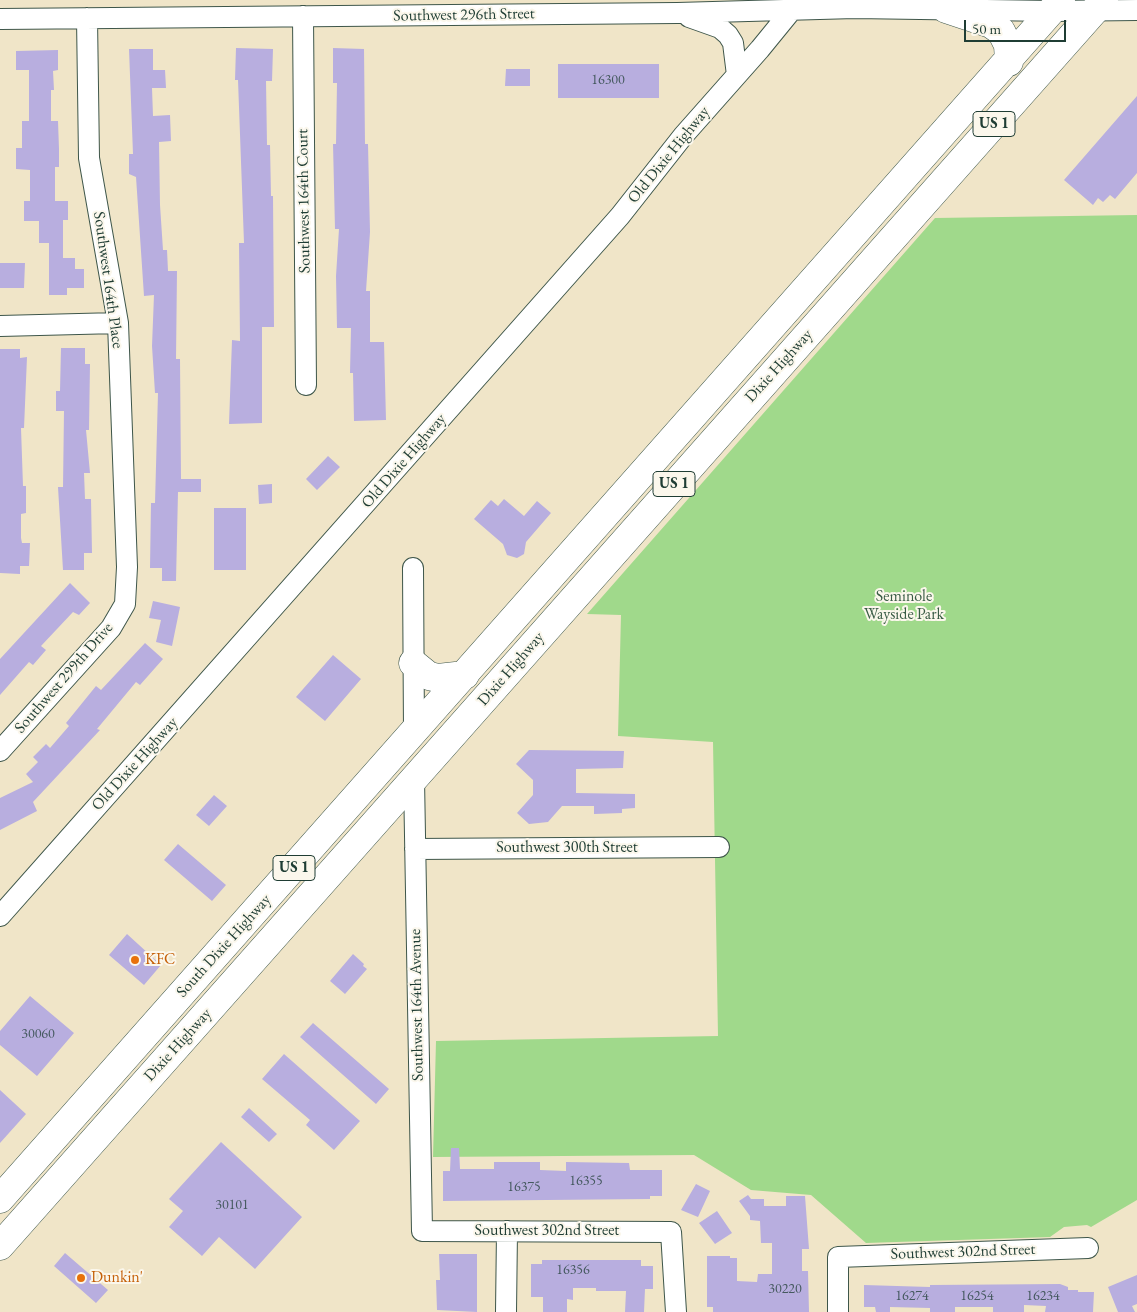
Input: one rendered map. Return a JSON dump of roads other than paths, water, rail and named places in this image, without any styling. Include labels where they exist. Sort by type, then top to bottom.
[{"type":"highway","name":"Dixie Highway","points":[[414,779],[1098,4]]},
{"type":"highway","name":"Dixie Highway","points":[[520,612],[870,216],[1009,62],[1056,6]]},
{"type":"highway","points":[[894,237],[914,194],[1040,49],[1056,6]]},
{"type":"highway","points":[[946,9],[991,24],[1001,31],[1008,45],[1009,62]]},
{"type":"highway","points":[[763,384],[758,378],[762,361],[852,261],[870,216]]},
{"type":"highway","points":[[615,551],[635,507],[731,395],[732,386],[728,376]]},
{"type":"highway","name":"South Dixie Highway","points":[[115,1070],[520,612]]},
{"type":"highway","points":[[413,663],[429,676],[443,678],[471,668],[473,689],[436,729],[419,752],[414,779]]},
{"type":"highway","points":[[355,844],[358,819],[406,756],[414,732]]},
{"type":"highway","name":"US 1","points":[[355,844],[414,779]]},
{"type":"highway","name":"Dixie Highway","points":[[5,1240],[355,844]]},
{"type":"highway","points":[[5,1240],[2,1225],[5,1217],[94,1115],[115,1070]]},
{"type":"highway","name":"US 1","points":[[0,1199],[115,1070]]},
{"type":"street","name":"Southwest 296th Street","points":[[0,19],[677,13],[796,5],[846,4],[946,9],[1098,4],[1137,10]]},
{"type":"street","name":"Old Dixie Highway","points":[[0,916],[614,223],[683,136],[796,5]]},
{"type":"street","points":[[677,13],[720,28],[728,35],[733,43],[737,75]]},
{"type":"street","name":"Southwest 164th Court","points":[[303,16],[306,385]]},
{"type":"street","name":"Southwest 164th Place","points":[[87,18],[90,158],[118,323],[126,567],[125,604]]},
{"type":"street","points":[[0,326],[118,323]]},
{"type":"street","points":[[413,568],[414,732]]},
{"type":"street","name":"Southwest 299th Drive","points":[[0,751],[111,628],[125,604]]},
{"type":"street","name":"Southwest 164th Avenue","points":[[414,779],[422,1231]]},
{"type":"street","name":"Southwest 300th Street","points":[[416,849],[719,847]]},
{"type":"street","name":"Southwest 302nd Street","points":[[422,1231],[671,1232],[676,1312]]},
{"type":"street","points":[[506,1312],[507,1231]]},
{"type":"street","name":"Southwest 302nd Street","points":[[838,1312],[838,1257],[1088,1248]]},
{"type":"place","name":"KFC","points":[[135,960]]},
{"type":"place","name":"Dunkin'","points":[[81,1278]]},
{"type":"park label","name":"Seminole Wayside Park","points":[[904,606]]}]
